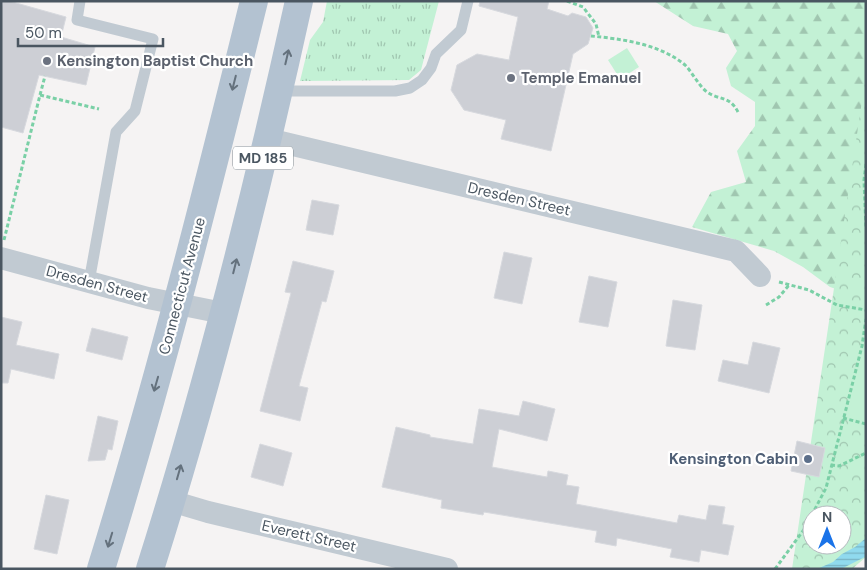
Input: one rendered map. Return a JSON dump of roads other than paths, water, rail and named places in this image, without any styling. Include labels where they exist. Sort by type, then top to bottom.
[{"type":"main road","name":"Connecticut Avenue","points":[[101,569],[128,482],[178,303],[254,1]]},
{"type":"main road","name":"MD 185","points":[[150,569],[171,501],[223,313],[268,139],[299,1]]},
{"type":"street","name":"Dresden Street","points":[[268,139],[736,250],[760,276]]},
{"type":"street","name":"Dresden Street","points":[[2,249],[89,282],[148,298],[223,313]]},
{"type":"street","name":"Everett Street","points":[[171,501],[208,512],[447,569]]},
{"type":"lane","points":[[279,91],[395,91],[410,88],[422,80],[432,68],[436,54],[461,30],[468,1]]},
{"type":"lane","points":[[78,2],[77,20],[153,39],[135,112],[116,132],[89,282]]},
{"type":"water","points":[[866,538],[866,556],[841,569],[817,569],[833,562],[841,555],[852,555],[852,549]]},
{"type":"place","name":"Kensington Baptist Church","points":[[47,61]]},
{"type":"place","name":"Temple Emanuel","points":[[511,78]]},
{"type":"place","name":"Kensington Cabin","points":[[808,459]]}]
